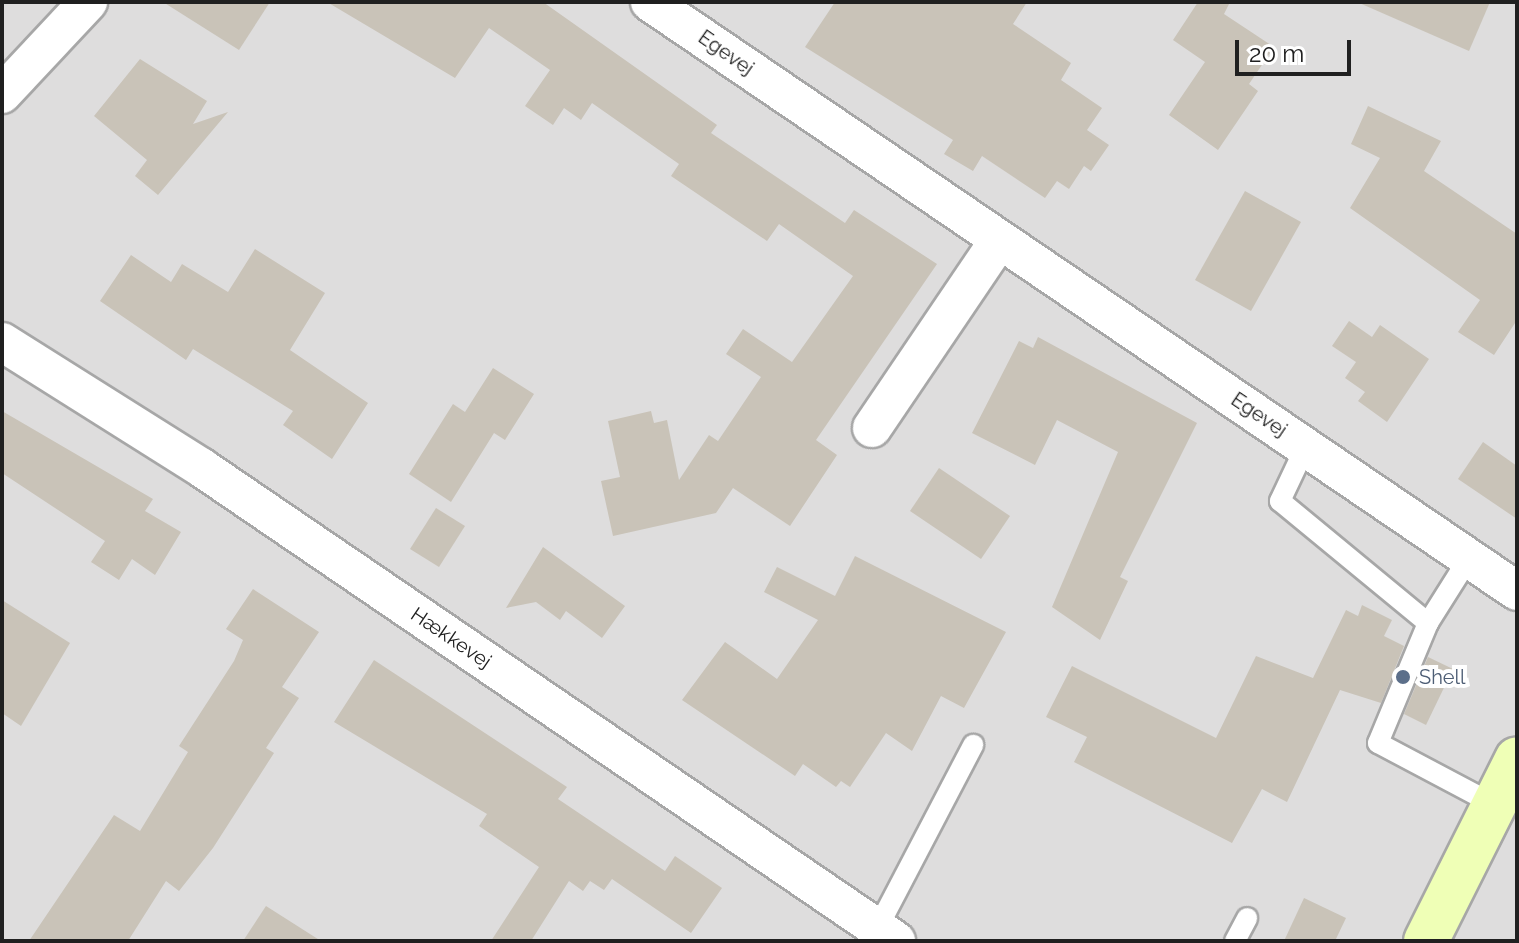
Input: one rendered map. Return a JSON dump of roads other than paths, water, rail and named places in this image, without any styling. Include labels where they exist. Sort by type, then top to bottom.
[{"type":"main road","points":[[1426,941],[1517,759]]},
{"type":"street","points":[[2,94],[88,2]]},
{"type":"street","name":"Egevej","points":[[650,2],[998,242],[1306,446],[1517,591]]},
{"type":"street","points":[[872,428],[998,242]]},
{"type":"street","name":"Hækkevej","points":[[2,342],[202,468],[887,935]]},
{"type":"lane","points":[[1306,446],[1280,501],[1428,623]]},
{"type":"lane","points":[[1469,558],[1428,623],[1378,743],[1495,805]]},
{"type":"lane","points":[[887,935],[973,745]]},
{"type":"lane","points":[[1235,941],[1247,918]]},
{"type":"place","name":"Shell","points":[[1403,677]]}]
